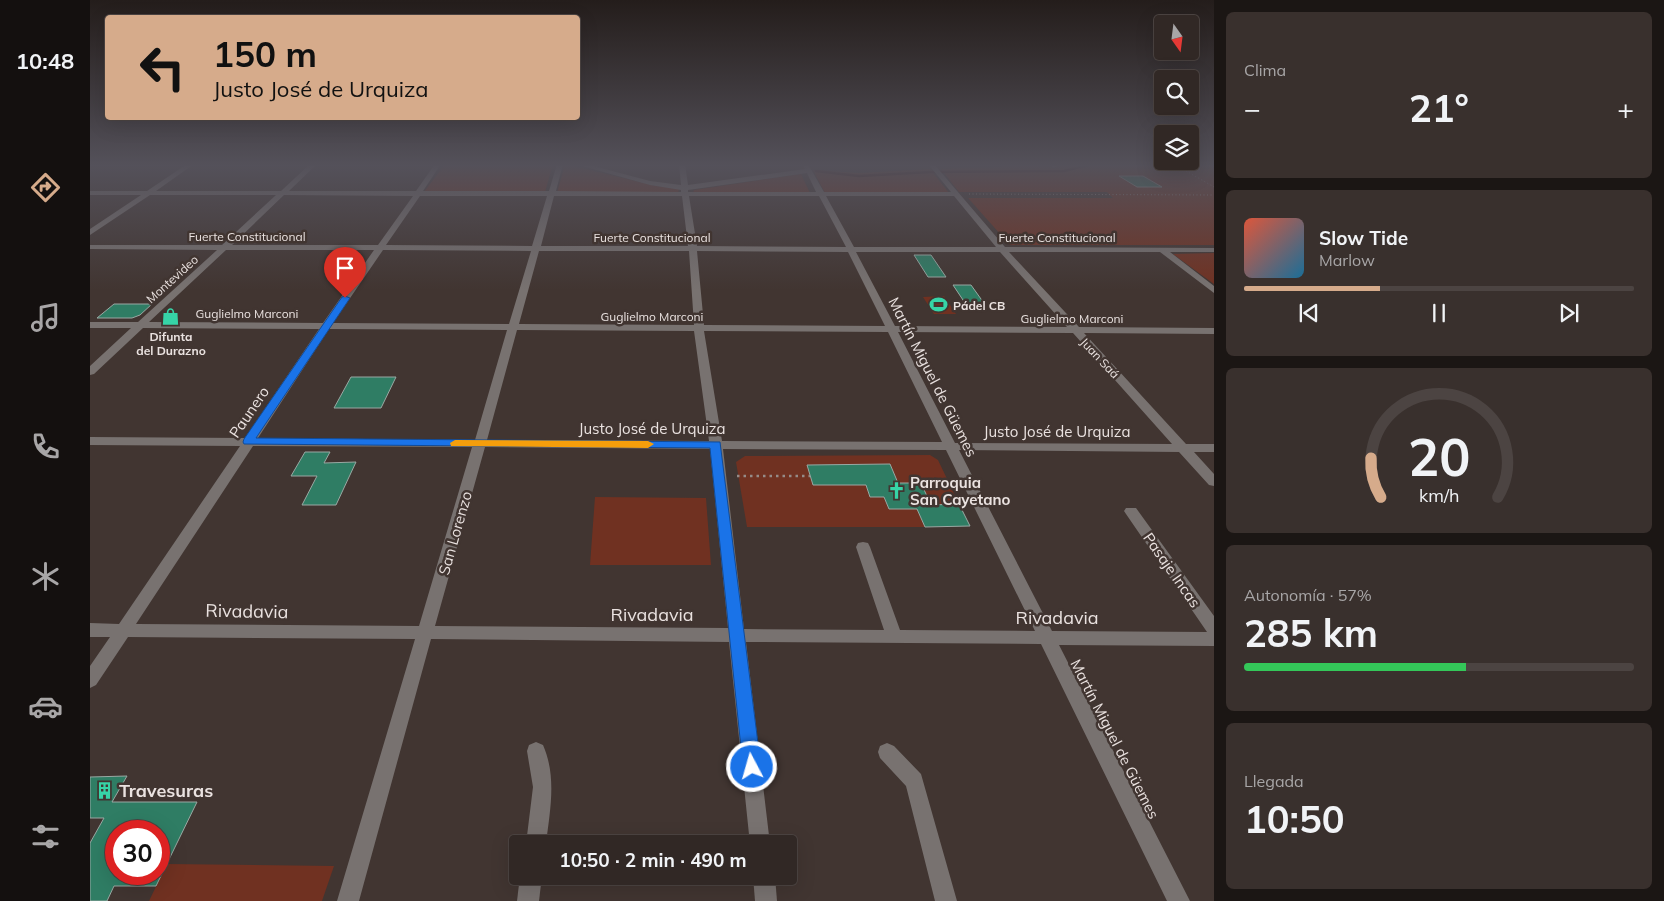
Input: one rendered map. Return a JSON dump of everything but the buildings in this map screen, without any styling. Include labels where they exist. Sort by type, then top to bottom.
[{"type":"street","points":[[90,233],[129,206]]},
{"type":"street","name":"Montevideo","points":[[90,372],[269,206]]},
{"type":"street","name":"Paunero","points":[[90,680],[408,206]]},
{"type":"street","name":"San Lorenzo","points":[[348,901],[537,250],[547,206]]},
{"type":"street","points":[[686,206],[693,250],[699,328],[716,444],[759,835]]},
{"type":"street","name":"Martín Miguel de Güemes","points":[[828,206],[1179,901]]},
{"type":"street","name":"Juan Saá","points":[[965,206],[1002,250],[1214,482]]},
{"type":"street","name":"Fuerte Constitucional","points":[[90,247],[537,250],[1214,250]]},
{"type":"street","points":[[1162,250],[1214,290]]},
{"type":"street","name":"Guglielmo Marconi","points":[[90,325],[1214,331]]},
{"type":"street","name":"Justo José de Urquiza","points":[[90,441],[1214,448]]},
{"type":"street","name":"Pasaje Incas","points":[[1131,511],[1214,629]]},
{"type":"street","points":[[863,547],[894,636]]},
{"type":"street","name":"Rivadavia","points":[[90,630],[1214,639]]},
{"type":"street","points":[[536,751],[543,787],[537,835]]},
{"type":"street","points":[[887,752],[914,781],[946,901]]},
{"type":"street","points":[[528,901],[530,885]]},
{"type":"street","points":[[765,885],[766,901]]},
{"type":"path","points":[[737,476],[810,476]]},
{"type":"shaded area","points":[[975,206],[1214,206],[1214,245],[1010,245]]},
{"type":"shaded area","points":[[1214,253],[1214,284],[1173,254]]},
{"type":"shaded area","name":"Pádel CB","points":[[944,296],[956,314],[934,314],[923,297]]},
{"type":"shaded area","points":[[930,455],[938,460],[959,504],[931,505],[921,483],[898,483],[890,464],[808,465],[813,485],[866,485],[870,497],[884,497],[889,509],[917,509],[925,527],[747,527],[736,462],[745,456]]},
{"type":"shaded area","points":[[595,497],[706,498],[711,565],[590,565]]},
{"type":"shaded area","points":[[170,864],[334,866],[322,901],[149,901],[157,885],[170,885]]},
{"type":"slow traffic","points":[[455,443],[648,444]]},
{"type":"place","name":"Pádel CB","points":[[939,305]]},
{"type":"place","name":"Difunta del Durazno","points":[[171,317]]},
{"type":"place","name":"Parroquia San Cayetano","points":[[896,491]]},
{"type":"place","name":"Travesuras","points":[[105,790]]},
{"type":"route","points":[[345,298],[248,442],[716,444],[752,767]]}]
